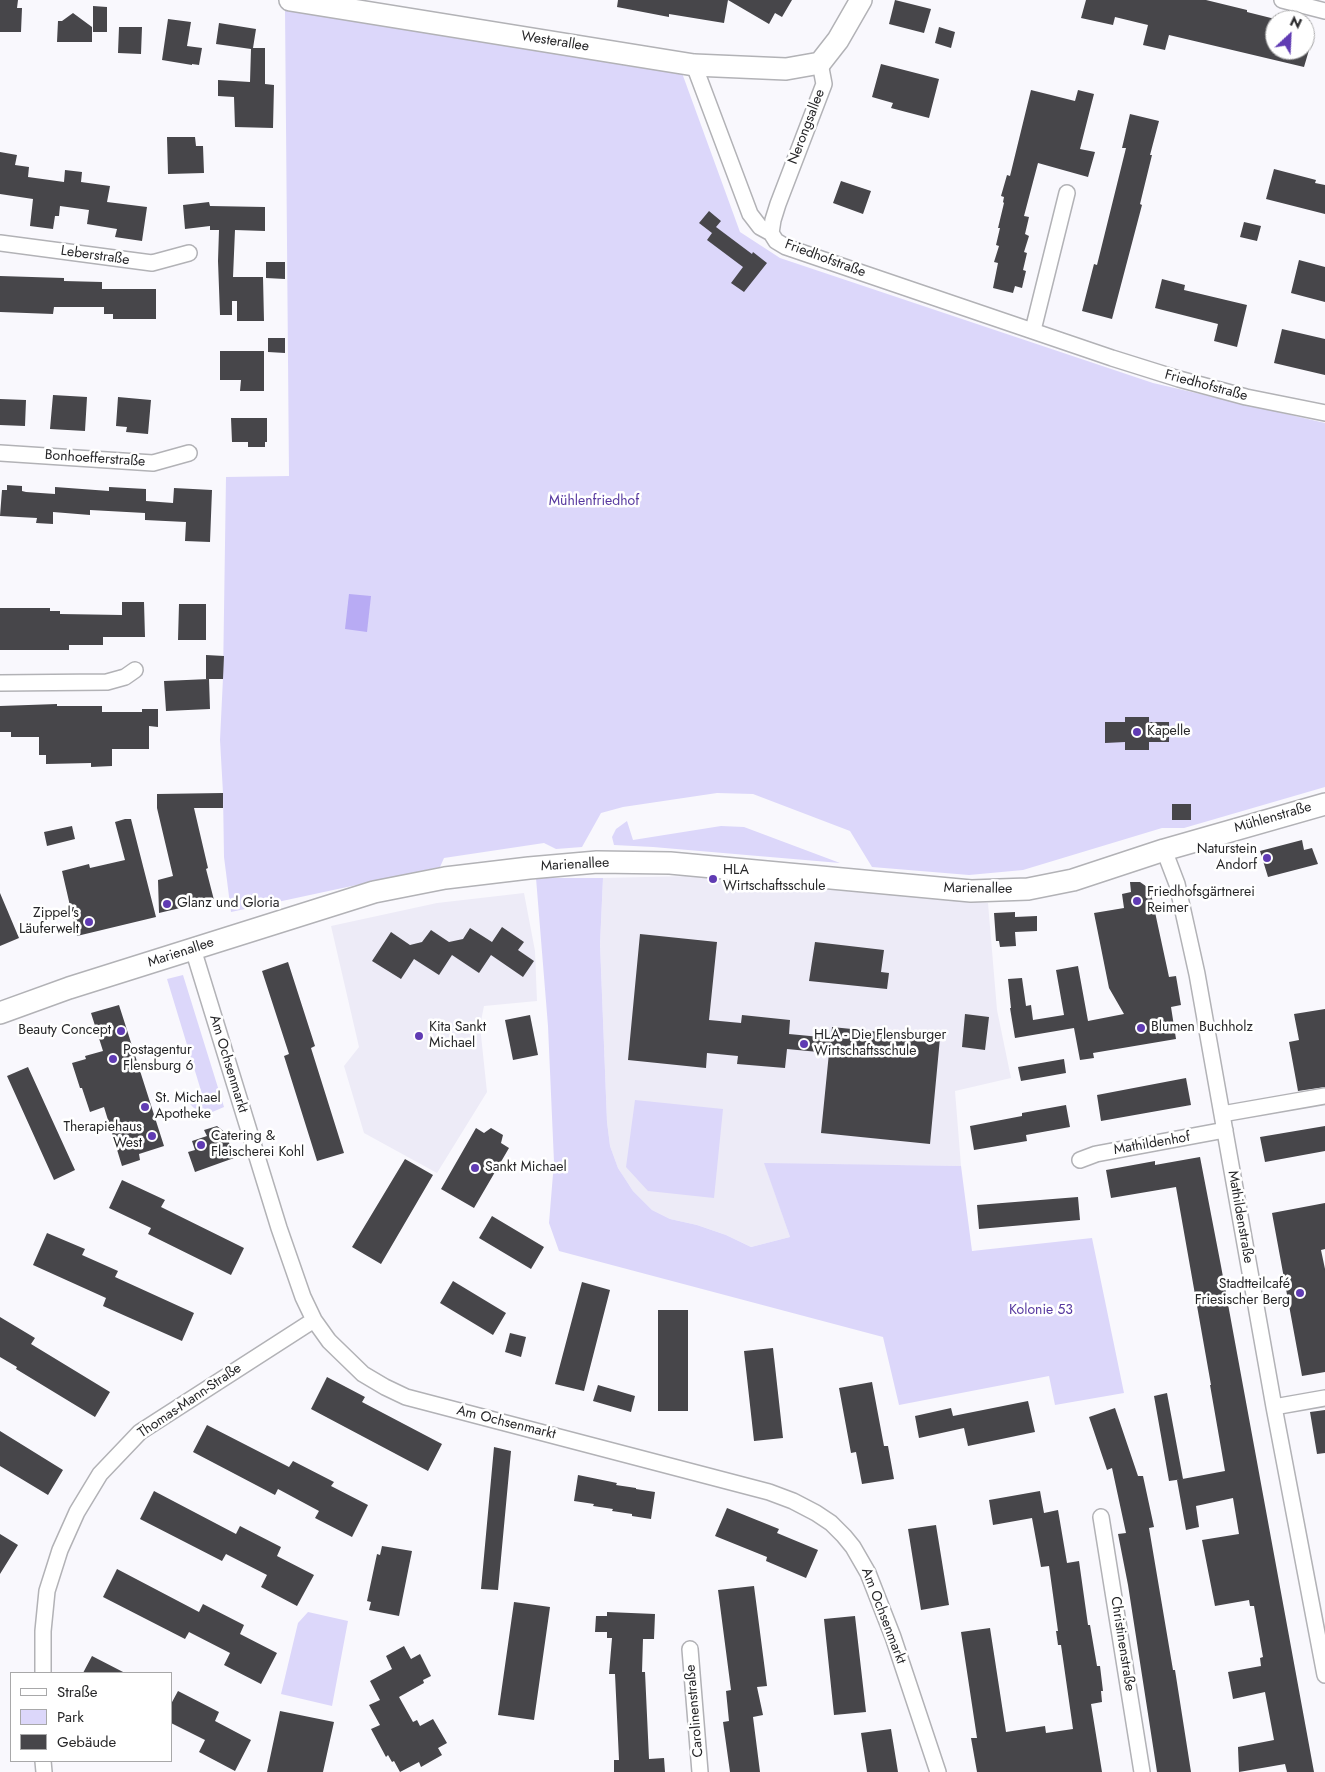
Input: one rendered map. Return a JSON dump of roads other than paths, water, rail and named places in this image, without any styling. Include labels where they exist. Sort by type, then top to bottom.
[{"type":"main road","name":"Westerallee","points":[[290,0],[694,65],[786,70],[820,63]]},
{"type":"main road","points":[[820,63],[838,40],[861,0]]},
{"type":"main road","name":"Mühlenstraße","points":[[1164,850],[1325,804]]},
{"type":"main road","name":"Marienallee","points":[[0,1013],[69,988],[229,936],[374,892],[445,878],[597,862],[670,862],[971,892],[1028,889],[1073,880],[1164,850]]},
{"type":"street","points":[[1282,0],[1325,10]]},
{"type":"street","name":"Nerongsallee","points":[[771,233],[772,220],[824,84],[820,63]]},
{"type":"street","name":"Friedhofstraße","points":[[694,65],[750,214],[760,228],[771,233],[776,241],[799,253],[1179,379],[1246,397],[1325,413]]},
{"type":"street","points":[[1033,330],[1067,193]]},
{"type":"street","name":"Leberstraße","points":[[0,243],[152,263],[189,253]]},
{"type":"street","name":"Bonhoefferstraße","points":[[0,453],[153,463],[189,453]]},
{"type":"street","points":[[0,683],[107,682],[125,677],[135,670]]},
{"type":"street","name":"Mathildenstraße","points":[[1164,850],[1179,893],[1197,974],[1274,1407],[1325,1675]]},
{"type":"street","name":"Am Ochsenmarkt","points":[[193,949],[279,1228],[303,1297],[314,1320],[329,1341],[363,1374],[385,1388],[406,1397],[769,1492],[793,1501],[823,1518],[844,1536],[868,1573],[893,1637],[938,1772]]},
{"type":"street","points":[[1222,1114],[1325,1096]]},
{"type":"street","name":"Mathildenhof","points":[[1080,1160],[1096,1154],[1225,1130]]},
{"type":"street","name":"Thomas-Mann-Straße","points":[[43,1672],[43,1631],[47,1591],[60,1550],[73,1520],[100,1474],[140,1432],[314,1320]]},
{"type":"street","points":[[1274,1407],[1325,1398]]},
{"type":"street","name":"Christinenstraße","points":[[1101,1517],[1142,1772]]},
{"type":"street","name":"Carolinenstraße","points":[[690,1649],[700,1772]]},
{"type":"place","name":"Kapelle","points":[[1137,732]]},
{"type":"place","name":"Naturstein Andorf","points":[[1267,858]]},
{"type":"place","name":"HLA Wirtschaftsschule","points":[[713,879]]},
{"type":"place","name":"Friedhofsgärtnerei Reimer","points":[[1137,901]]},
{"type":"place","name":"Glanz und Gloria","points":[[167,904]]},
{"type":"place","name":"Zippel's Läuferwelt","points":[[89,922]]},
{"type":"place","name":"Blumen Buchholz","points":[[1141,1028]]},
{"type":"place","name":"Beauty Concept","points":[[121,1031]]},
{"type":"place","name":"Kita Sankt Michael","points":[[419,1036]]},
{"type":"place","name":"HLA - Die Flensburger Wirtschaftsschule","points":[[804,1044]]},
{"type":"place","name":"Postagentur Flensburg 6","points":[[113,1059]]},
{"type":"place","name":"St. Michael Apotheke","points":[[145,1107]]},
{"type":"place","name":"Therapiehaus West","points":[[152,1136]]},
{"type":"place","name":"Catering & Fleischerei Kohl","points":[[201,1145]]},
{"type":"place","name":"Sankt Michael","points":[[475,1168]]},
{"type":"place","name":"Stadtteilcafé Friesischer Berg","points":[[1300,1293]]},
{"type":"park label","name":"Mühlenfriedhof","points":[[594,502]]},
{"type":"park label","name":"Kolonie 53","points":[[1041,1311]]}]
